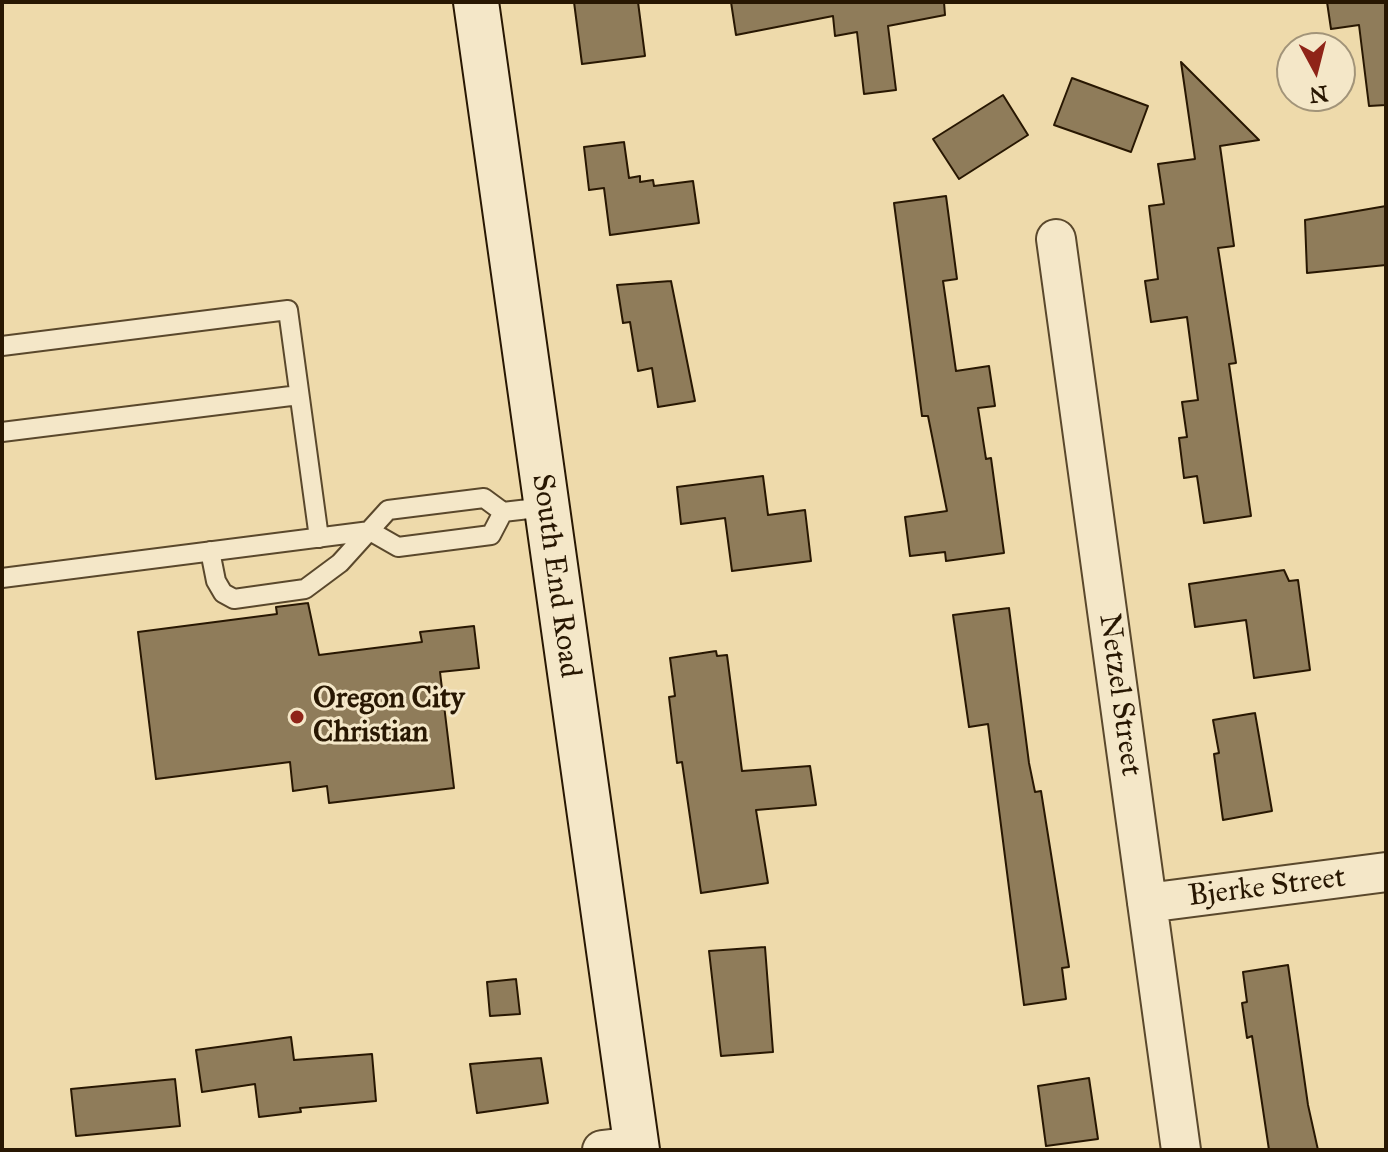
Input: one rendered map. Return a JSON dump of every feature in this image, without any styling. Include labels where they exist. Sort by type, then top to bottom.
[{"type":"main road","name":"South End Road","points":[[476,2],[546,507],[625,1149]]},
{"type":"street","name":"Netzel Street","points":[[1056,239],[1181,1150]]},
{"type":"street","name":"Bjerke Street","points":[[1147,903],[1386,872]]},
{"type":"lane","points":[[2,346],[288,310],[319,538]]},
{"type":"lane","points":[[2,432],[299,395]]},
{"type":"lane","points":[[210,551],[216,581],[223,593],[234,599],[305,589],[320,581],[388,510],[484,498],[503,512],[546,507]]},
{"type":"lane","points":[[2,578],[370,531],[398,547],[476,537],[491,535],[503,512]]},
{"type":"building","points":[[574,2],[638,2],[645,56],[582,64]]},
{"type":"building","points":[[731,2],[944,2],[945,15],[888,26],[896,90],[864,94],[857,32],[835,36],[833,16],[736,35]]},
{"type":"building","points":[[1327,2],[1386,2],[1386,105],[1369,106],[1359,25],[1331,29]]},
{"type":"building","points":[[1181,62],[1259,140],[1220,146],[1234,246],[1218,248],[1236,363],[1229,364],[1251,516],[1204,523],[1197,476],[1184,478],[1179,438],[1187,437],[1182,402],[1198,400],[1187,317],[1151,322],[1145,281],[1158,279],[1149,206],[1164,204],[1158,164],[1195,159]]},
{"type":"building","points":[[1072,78],[1148,106],[1131,152],[1054,125]]},
{"type":"building","points":[[1003,95],[1028,135],[959,179],[933,139]]},
{"type":"building","points":[[624,142],[629,178],[640,176],[640,182],[653,180],[654,186],[693,181],[699,223],[610,235],[604,188],[589,190],[584,147]]},
{"type":"building","points":[[946,196],[957,279],[943,281],[956,371],[989,366],[995,406],[978,408],[986,459],[991,458],[1004,553],[946,561],[945,552],[910,556],[905,517],[947,511],[928,416],[922,416],[894,203]]},
{"type":"building","points":[[1386,206],[1386,265],[1307,273],[1305,220]]},
{"type":"building","points":[[671,281],[695,401],[658,407],[652,368],[638,371],[630,322],[623,323],[617,285]]},
{"type":"building","points":[[763,476],[768,515],[805,510],[811,561],[732,571],[725,518],[681,524],[677,487]]},
{"type":"building","points":[[1284,570],[1289,581],[1298,580],[1310,670],[1254,678],[1246,620],[1195,627],[1189,584]]},
{"type":"building","name":"Oregon City Christian","points":[[308,603],[319,655],[422,642],[420,632],[474,626],[479,668],[440,672],[454,788],[329,803],[327,786],[293,791],[290,762],[156,779],[138,632],[277,614],[276,607]]},
{"type":"building","points":[[1009,608],[1029,763],[1035,792],[1041,791],[1069,967],[1062,968],[1066,999],[1024,1005],[988,724],[969,727],[953,615]]},
{"type":"building","points":[[716,651],[717,656],[727,655],[742,771],[810,766],[816,805],[756,810],[768,883],[701,893],[682,762],[677,763],[669,697],[675,696],[670,658]]},
{"type":"building","points":[[1255,713],[1272,811],[1223,820],[1214,754],[1219,753],[1213,720]]},
{"type":"building","points":[[765,947],[773,1052],[721,1056],[709,951]]},
{"type":"building","points":[[1288,965],[1308,1105],[1318,1150],[1269,1150],[1252,1036],[1247,1038],[1242,1003],[1247,1002],[1243,972]]},
{"type":"building","points":[[516,979],[520,1014],[490,1016],[487,982]]},
{"type":"building","points":[[291,1037],[294,1060],[372,1054],[376,1101],[300,1108],[301,1112],[259,1117],[255,1084],[202,1092],[196,1050]]},
{"type":"building","points":[[541,1058],[548,1103],[477,1113],[470,1064]]},
{"type":"building","points":[[1089,1078],[1098,1139],[1046,1146],[1038,1086]]},
{"type":"building","points":[[175,1079],[180,1126],[76,1136],[71,1089]]},
{"type":"place","name":"Oregon City Christian","points":[[297,717]]}]
